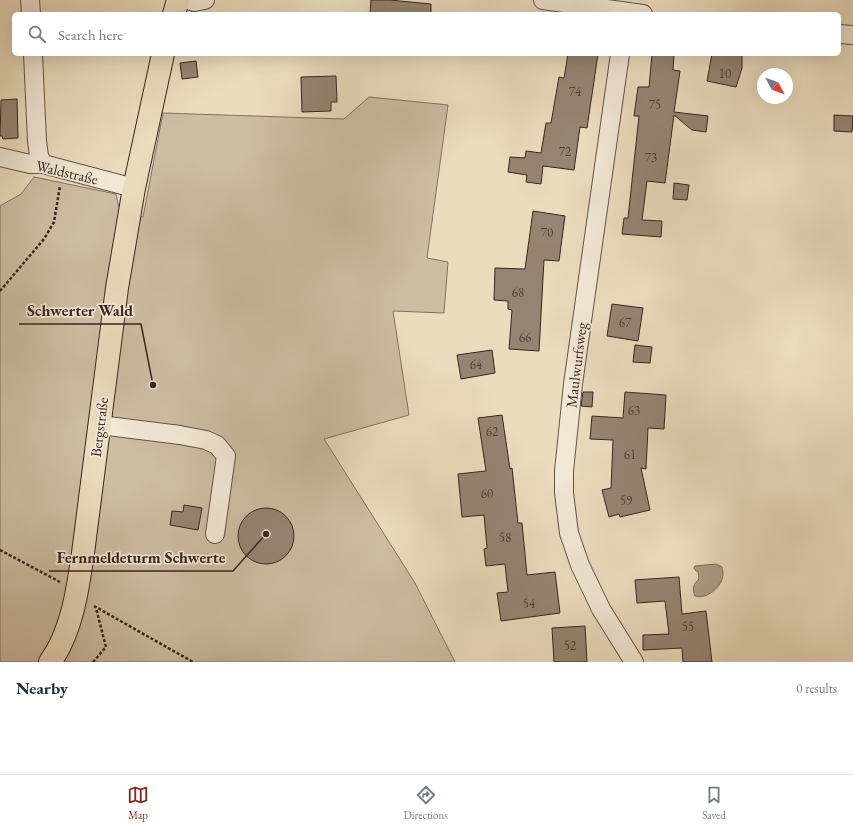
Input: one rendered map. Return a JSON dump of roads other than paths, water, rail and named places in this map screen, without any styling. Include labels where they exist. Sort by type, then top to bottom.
[{"type":"main road","points":[[175,12],[178,0]]},
{"type":"main road","name":"Bergstraße","points":[[50,662],[62,639],[71,616],[78,590],[117,288],[134,188],[163,56]]},
{"type":"street","points":[[30,0],[31,12]]},
{"type":"street","points":[[188,0],[194,2],[205,0]]},
{"type":"street","points":[[543,0],[618,12]]},
{"type":"street","points":[[841,34],[853,36]]},
{"type":"street","points":[[33,56],[37,141],[39,156],[43,164]]},
{"type":"street","name":"Maulwurfsweg","points":[[620,56],[573,384],[564,471],[564,493],[569,533],[580,565],[601,609],[634,662]]},
{"type":"street","name":"Waldstraße","points":[[0,157],[30,164],[43,164],[134,188]]},
{"type":"street","points":[[100,425],[180,435],[206,440],[217,445],[226,456],[215,534]]},
{"type":"place","name":"Schwerter Wald","points":[[153,385]]},
{"type":"place","name":"Fernmeldeturm Schwerte","points":[[266,534]]}]
